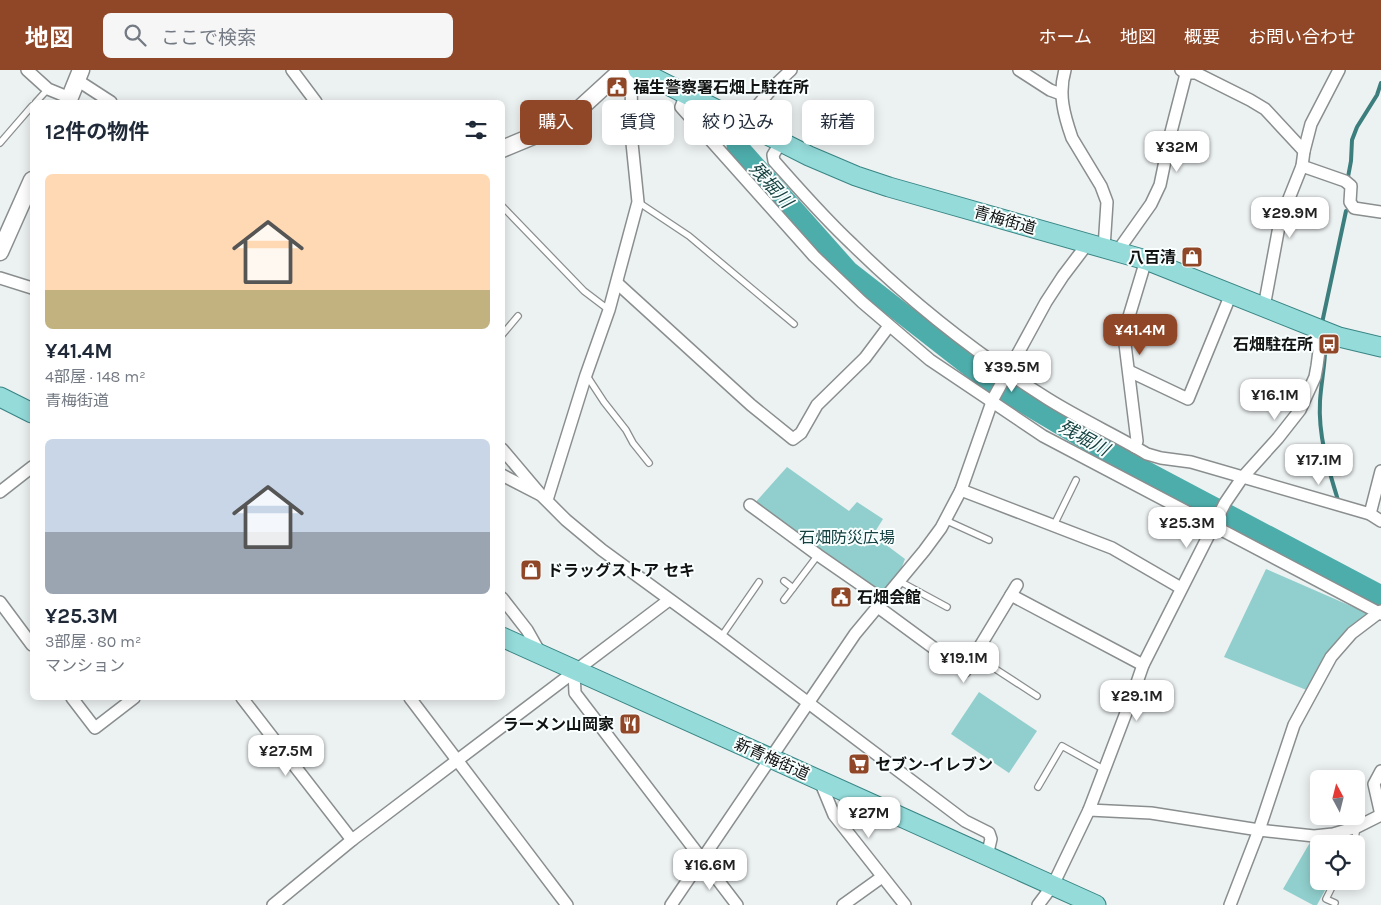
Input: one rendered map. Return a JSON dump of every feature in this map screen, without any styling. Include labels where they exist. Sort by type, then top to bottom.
[{"type":"main road","name":"青梅街道","points":[[638,70],[698,100]]},
{"type":"main road","name":"青梅街道","points":[[787,145],[837,169],[872,182],[1146,260],[1315,328],[1348,340],[1381,347]]},
{"type":"main road","points":[[0,397],[30,412]]},
{"type":"main road","name":"新青梅街道","points":[[505,638],[1053,885],[1076,900],[1096,905]]},
{"type":"street","points":[[27,70],[48,89],[69,100],[79,75],[109,100]]},
{"type":"street","points":[[292,70],[314,100]]},
{"type":"street","points":[[505,148],[543,132],[570,116],[587,103],[622,70]]},
{"type":"street","points":[[544,498],[617,283],[638,202],[632,143],[630,70]]},
{"type":"street","points":[[762,100],[791,70]]},
{"type":"street","points":[[1019,70],[1050,90],[1061,94]]},
{"type":"street","points":[[1065,70],[1061,83],[1061,94],[1072,138],[1101,186],[1107,202],[1103,248]]},
{"type":"street","points":[[1264,308],[1280,221],[1302,166],[1311,124],[1339,70]]},
{"type":"street","points":[[671,905],[855,634],[924,551],[945,520],[961,490],[992,401],[1046,302],[1063,276],[1103,248],[1151,204],[1165,170],[1169,141],[1185,71],[1196,73],[1259,105],[1270,113],[1304,151]]},
{"type":"street","points":[[686,94],[681,107],[814,256],[889,326],[930,360],[1042,436],[1380,612],[1352,632],[1331,657],[1294,725],[1259,830],[1230,905]]},
{"type":"street","points":[[779,145],[773,155],[774,161],[852,245],[937,320],[1007,373],[1147,454],[1191,462],[1370,514],[1381,521]]},
{"type":"street","points":[[1302,166],[1345,181],[1351,186],[1350,202],[1354,208],[1381,212]]},
{"type":"street","points":[[0,252],[30,184]]},
{"type":"street","points":[[1135,447],[1137,441],[1125,344],[1127,322],[1146,260]]},
{"type":"street","points":[[0,278],[30,287]]},
{"type":"street","points":[[617,283],[751,405],[793,439],[801,433],[817,405],[865,358],[889,326]]},
{"type":"street","points":[[1129,371],[1188,399],[1231,294]]},
{"type":"street","points":[[1038,905],[1053,885],[1089,810],[1143,665],[1214,524],[1242,478],[1300,410],[1315,377],[1319,351],[1315,328]]},
{"type":"street","points":[[505,452],[544,498],[566,520],[595,544],[965,821],[989,833],[991,839],[987,856]]},
{"type":"street","points":[[0,492],[30,469]]},
{"type":"street","points":[[1370,514],[1381,471]]},
{"type":"street","points":[[505,477],[544,498]]},
{"type":"street","points":[[961,490],[1112,548],[1181,588]]},
{"type":"street","points":[[750,505],[818,555],[965,671],[1018,585]]},
{"type":"street","points":[[1011,595],[1143,665]]},
{"type":"street","points":[[273,905],[352,840],[574,670],[669,600]]},
{"type":"street","points":[[0,602],[30,643]]},
{"type":"street","points":[[505,602],[527,630],[541,656]]},
{"type":"street","points":[[574,670],[575,693],[738,905]]},
{"type":"street","points":[[74,700],[95,728],[131,700]]},
{"type":"street","points":[[244,700],[352,840]]},
{"type":"street","points":[[411,700],[567,905]]},
{"type":"street","points":[[1089,810],[1151,813],[1259,830],[1314,836],[1333,834],[1357,827],[1381,815],[1374,784],[1381,771]]},
{"type":"street","points":[[820,781],[834,815],[904,905]]},
{"type":"street","points":[[843,905],[882,877]]},
{"type":"lane","points":[[38,100],[48,89]]},
{"type":"lane","points":[[0,143],[30,108]]},
{"type":"lane","points":[[638,202],[689,236],[794,324]]},
{"type":"lane","points":[[505,209],[584,291],[608,310]]},
{"type":"lane","points":[[505,331],[518,316]]},
{"type":"lane","points":[[586,374],[604,402],[626,430],[633,443],[649,463]]},
{"type":"lane","points":[[1054,525],[1076,480]]},
{"type":"lane","points":[[945,520],[989,540]]},
{"type":"lane","points":[[784,600],[818,555]]},
{"type":"lane","points":[[784,581],[793,588]]},
{"type":"lane","points":[[899,581],[947,607]]},
{"type":"lane","points":[[721,637],[759,582]]},
{"type":"lane","points":[[974,655],[1038,696]]},
{"type":"lane","points":[[1038,787],[1062,746],[1105,770]]},
{"type":"lane","points":[[1356,835],[1357,827]]},
{"type":"lane","points":[[1330,890],[1326,899],[1335,903]]},
{"type":"green space","name":"石畑防災広場","points":[[787,467],[849,511],[857,502],[883,519],[873,535],[905,559],[898,577],[882,595],[754,504]]},
{"type":"green space","points":[[1266,569],[1367,613],[1350,630],[1309,691],[1224,657]]},
{"type":"green space","points":[[979,692],[1037,731],[1009,773],[951,734]]},
{"type":"green space","points":[[1310,842],[1310,890],[1325,890],[1317,905],[1313,905],[1283,889]]},
{"type":"waterway","points":[[1348,177],[1352,140],[1357,127],[1377,95],[1381,83]]},
{"type":"waterway","name":"残堀川","points":[[737,146],[848,271],[980,374],[1014,397],[1092,443],[1381,596]]},
{"type":"waterway","points":[[1322,323],[1346,211]]},
{"type":"waterway","points":[[1325,354],[1320,401],[1322,439],[1327,464],[1338,500]]},
{"type":"place","name":"福生警察署石畑上駐在所","points":[[617,87]]},
{"type":"place","name":"八百清","points":[[1192,257]]},
{"type":"place","name":"石畑駐在所","points":[[1329,344]]},
{"type":"place","name":"ドラッグストア セキ","points":[[531,570]]},
{"type":"place","name":"石畑会館","points":[[841,597]]},
{"type":"place","name":"ラーメン山岡家","points":[[630,724]]},
{"type":"place","name":"セブン-イレブン","points":[[859,764]]}]
